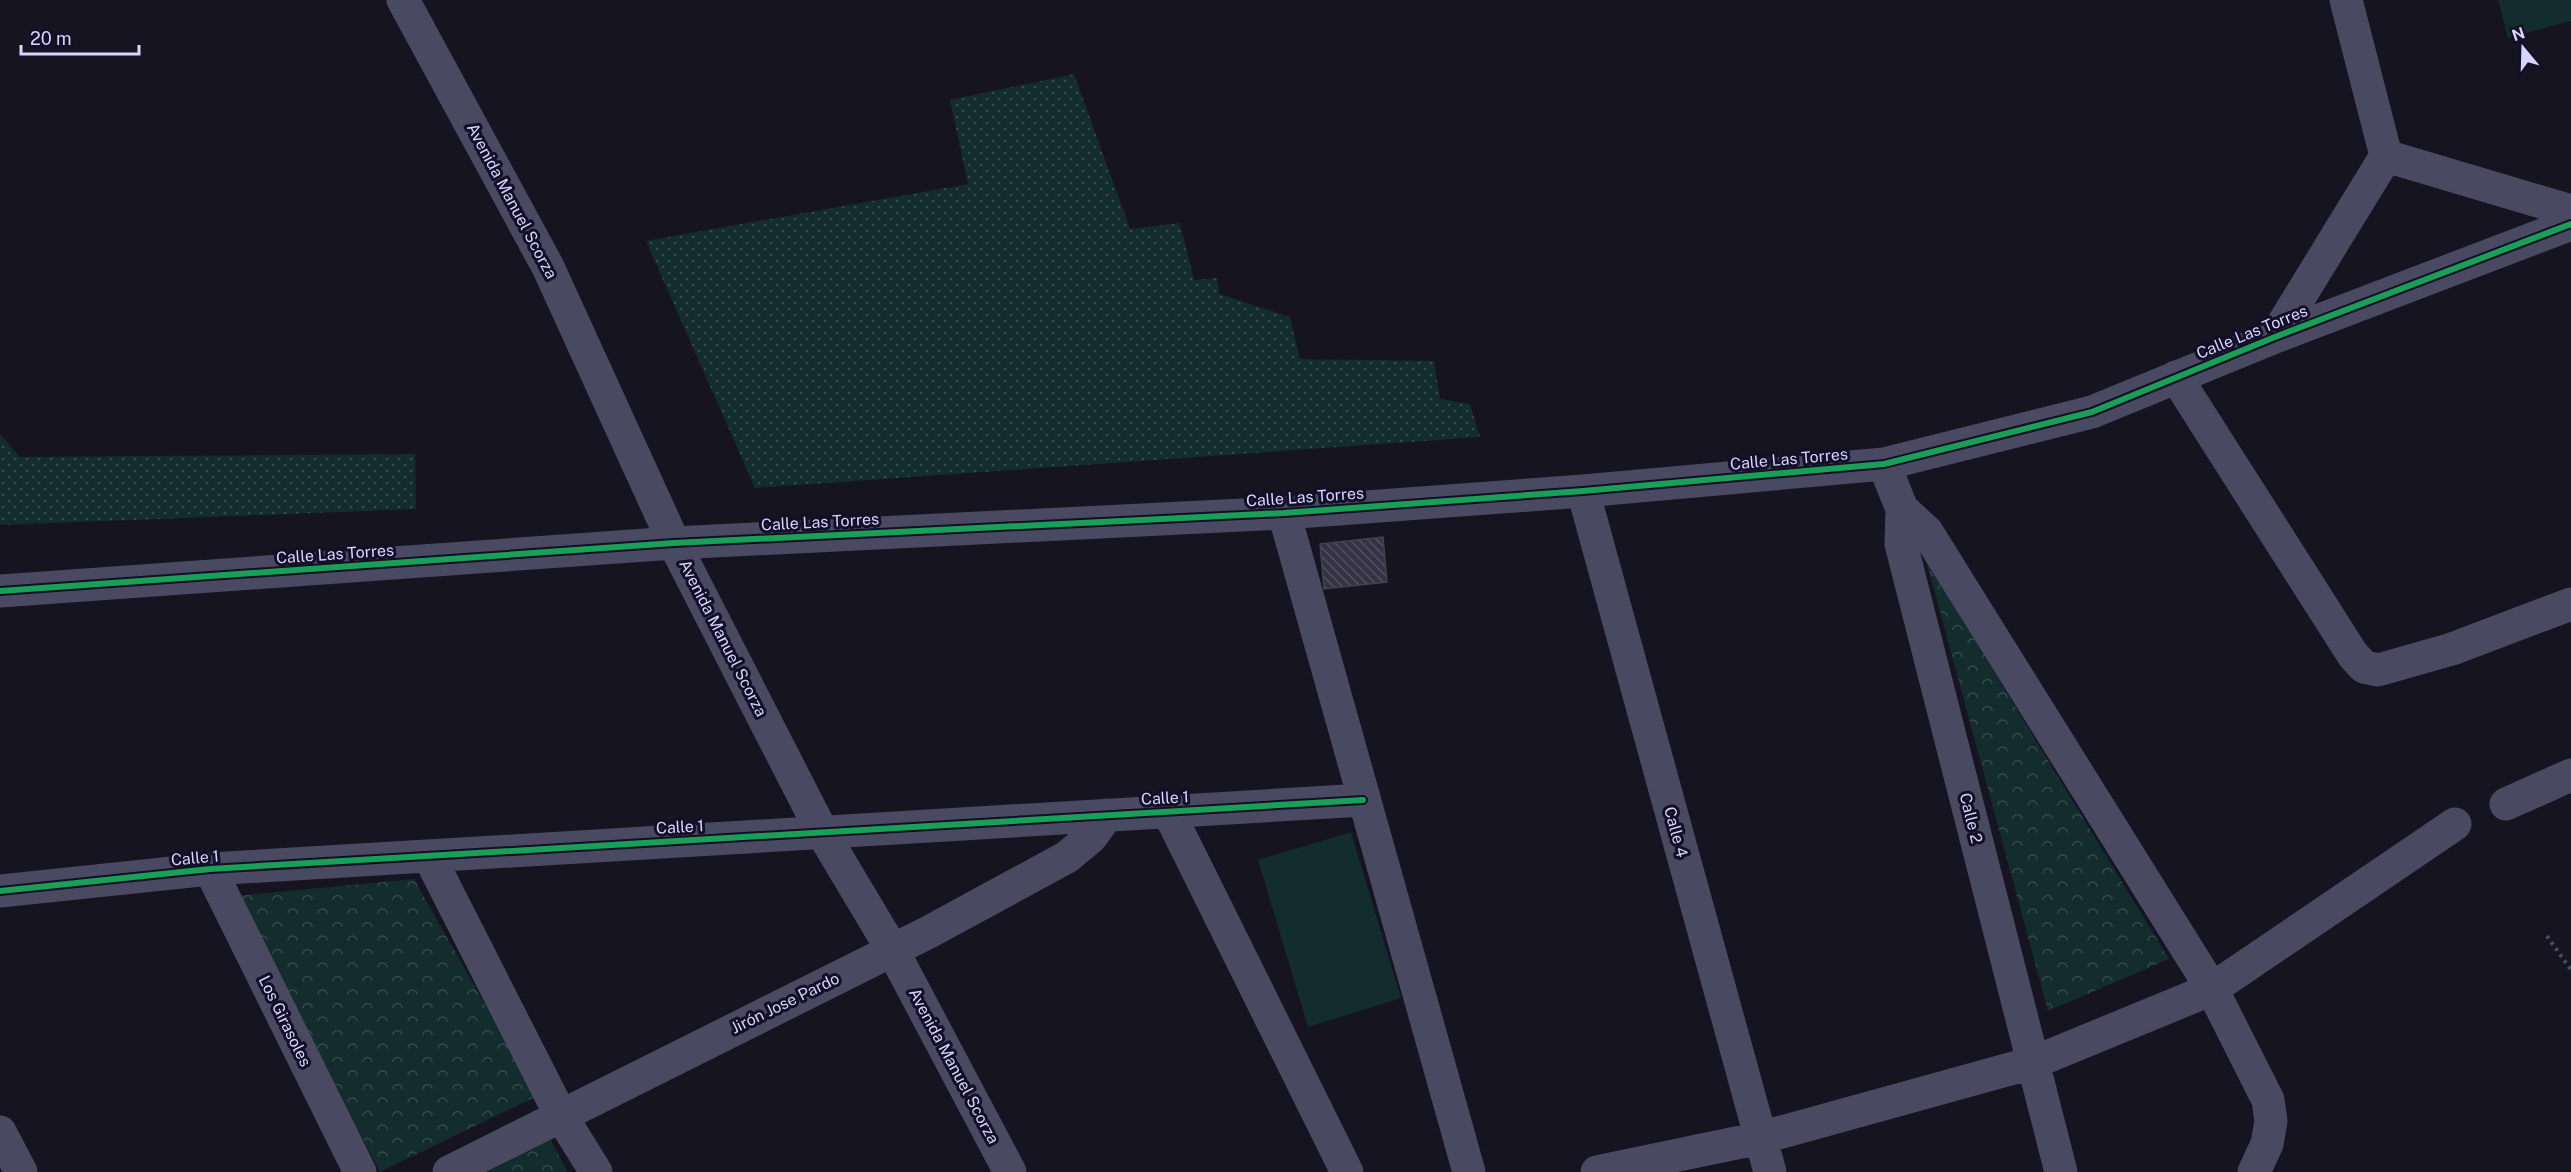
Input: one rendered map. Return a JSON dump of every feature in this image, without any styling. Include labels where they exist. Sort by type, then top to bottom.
[{"type":"street","name":"Avenida Manuel Scorza","points":[[403,0],[548,267],[674,543],[822,832],[893,951],[1010,1172]]},
{"type":"street","points":[[2275,337],[2386,156],[2346,0]]},
{"type":"street","points":[[2386,156],[2571,211]]},
{"type":"street","name":"Calle Las Torres","points":[[0,591],[674,543],[1284,513],[1583,491],[1884,464],[2092,412],[2275,337],[2571,224]]},
{"type":"street","points":[[2176,377],[2353,655],[2364,667],[2378,670],[2452,650],[2571,604]]},
{"type":"street","name":"Calle 2","points":[[1884,464],[1902,509],[1901,544],[2061,1172]]},
{"type":"street","name":"Calle 4","points":[[1583,491],[1770,1172]]},
{"type":"street","points":[[1902,509],[1927,532],[2212,989],[2268,1100],[2271,1121],[2267,1144],[2254,1172]]},
{"type":"street","points":[[1284,513],[1469,1172]]},
{"type":"street","points":[[2506,804],[2571,776]]},
{"type":"street","name":"Calle 1","points":[[0,891],[210,869],[1363,800]]},
{"type":"street","points":[[1168,812],[1347,1172]]},
{"type":"street","name":"Jirón Jose Pardo","points":[[449,1172],[560,1114],[893,951],[1067,856],[1091,837],[1107,815]]},
{"type":"street","points":[[1597,1172],[1760,1138],[2032,1063],[2212,989],[2455,824]]},
{"type":"street","points":[[429,856],[560,1114],[596,1172]]},
{"type":"street","name":"Los Girasoles","points":[[210,869],[360,1172]]},
{"type":"street","points":[[0,1132],[21,1172]]},
{"type":"path","points":[[2547,936],[2571,970]]},
{"type":"green space","points":[[2498,0],[2571,0],[2571,21],[2508,38]]},
{"type":"green space","points":[[1074,74],[1130,229],[1180,223],[1194,280],[1217,278],[1219,294],[1290,317],[1300,359],[1434,361],[1440,399],[1470,404],[1480,437],[755,488],[646,241],[968,184],[950,100]]},
{"type":"green space","points":[[0,434],[20,457],[415,454],[416,509],[0,525]]},
{"type":"green space","points":[[1926,560],[2169,959],[2048,1011]]},
{"type":"green space","points":[[1351,832],[1401,998],[1308,1027],[1258,860]]},
{"type":"green space","points":[[414,879],[537,1096],[380,1172],[236,896]]},
{"type":"green space","points":[[550,1139],[568,1172],[488,1172]]},
{"type":"building","points":[[1383,537],[1387,582],[1324,589],[1320,544]]},
{"type":"cycle path","points":[[0,591],[674,543],[1284,513],[1583,491],[1884,464],[2092,412],[2275,337],[2571,224]]},
{"type":"cycle path","points":[[0,891],[210,869],[1363,800]]}]
